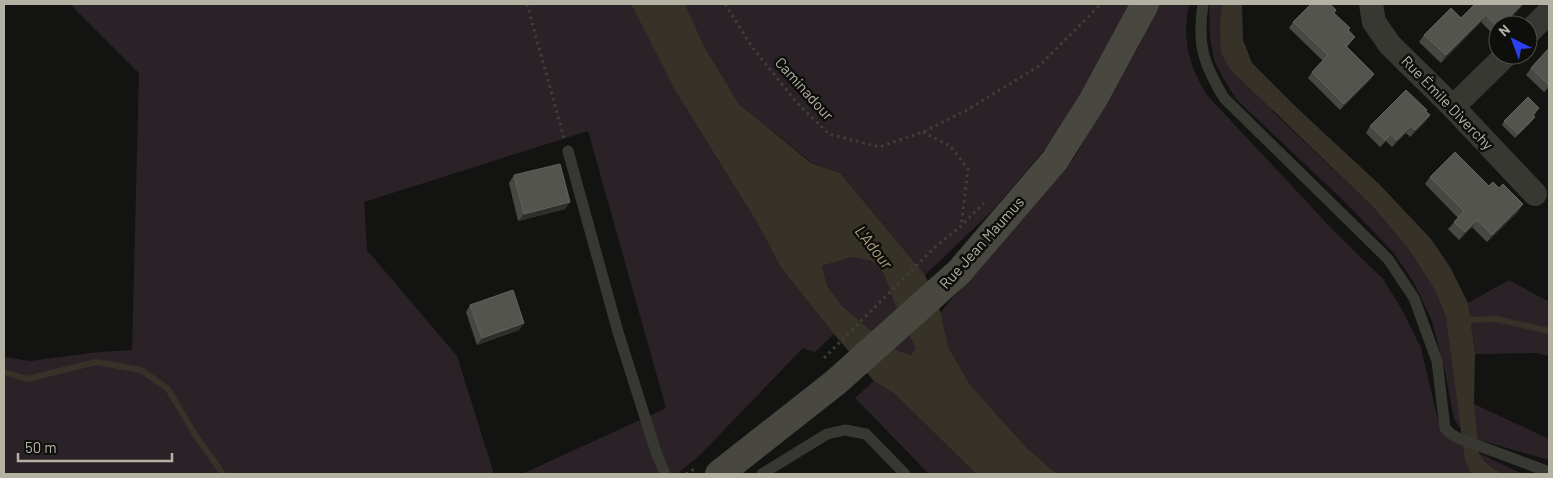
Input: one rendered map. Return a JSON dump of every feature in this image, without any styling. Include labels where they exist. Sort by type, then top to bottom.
[{"type":"main road","name":"Rue Jean Maumus","points":[[719,474],[836,382],[959,272],[1055,160],[1093,100],[1145,4]]},
{"type":"street","name":"Rue Émile Diverchy","points":[[1371,4],[1374,22],[1390,45],[1453,107],[1535,194]]},
{"type":"street","points":[[1538,23],[1549,12]]},
{"type":"street","points":[[1453,107],[1496,65]]},
{"type":"lane","points":[[1203,4],[1199,27],[1203,55],[1210,75],[1224,98],[1388,259],[1414,298],[1437,361],[1445,428],[1450,434],[1479,447],[1549,472]]},
{"type":"lane","points":[[568,151],[618,332],[656,452],[666,474]]},
{"type":"lane","points":[[762,474],[827,434],[845,430],[866,434],[905,474]]},
{"type":"path","points":[[527,4],[568,151]]},
{"type":"path","name":"Caminadour","points":[[724,4],[752,47],[798,104],[829,134],[879,147],[923,132],[967,110],[1038,66],[1101,4]]},
{"type":"path","points":[[923,132],[950,146],[968,169],[961,226]]},
{"type":"path","points":[[823,359],[935,247]]},
{"type":"shaded area","points":[[70,4],[631,4],[673,87],[756,221],[782,269],[834,334],[815,352],[803,348],[700,455],[677,474],[522,474],[666,408],[588,131],[364,202],[367,250],[457,356],[494,474],[4,474],[4,357],[30,361],[98,352],[132,350],[139,73]]},
{"type":"shaded area","points":[[685,4],[1132,4],[1052,141],[992,211],[925,275],[840,173],[812,163],[739,104],[705,48]]},
{"type":"shaded area","points":[[1159,4],[1189,4],[1186,28],[1188,50],[1195,72],[1206,94],[1333,230],[1383,279],[1401,308],[1421,348],[1440,428],[1445,436],[1464,447],[1465,461],[1471,474],[1057,474],[1027,448],[971,386],[948,347],[941,313],[1074,158],[1138,47]]},
{"type":"shaded area","points":[[1209,4],[1222,4],[1220,21],[1273,112],[1374,208],[1410,251],[1436,292],[1446,317],[1463,432],[1454,419],[1445,371],[1432,321],[1414,283],[1393,252],[1343,200],[1237,100],[1214,60],[1210,37]]},
{"type":"shaded area","points":[[852,257],[872,261],[884,274],[894,302],[917,349],[911,355],[896,350],[868,328],[841,305],[827,286],[822,266]]},
{"type":"shaded area","points":[[1509,280],[1549,302],[1549,356],[1536,353],[1475,354],[1468,303]]},
{"type":"shaded area","points":[[874,381],[895,394],[976,474],[929,474],[855,398]]},
{"type":"shaded area","points":[[1474,404],[1549,439],[1549,460],[1476,439]]},
{"type":"shaded area","points":[[1479,453],[1522,474],[1501,474],[1484,461]]},
{"type":"water","name":"L'Adour","points":[[631,4],[685,4],[705,48],[739,104],[811,163],[840,173],[925,275],[941,313],[948,347],[971,386],[1027,448],[1057,474],[976,474],[895,394],[874,381],[782,269],[756,221],[673,87]],"holes":[[[852,257],[872,261],[884,274],[894,302],[916,349],[911,355],[896,350],[868,328],[841,305],[827,286],[822,266]]]},
{"type":"water","points":[[1222,4],[1242,4],[1243,40],[1252,63],[1380,185],[1431,239],[1450,267],[1468,303],[1475,354],[1474,404],[1479,453],[1484,461],[1501,474],[1471,474],[1465,461],[1446,317],[1436,292],[1410,251],[1374,208],[1230,69],[1221,53],[1220,21]]},
{"type":"building","points":[[1311,4],[1330,4],[1336,10],[1334,13],[1350,28],[1348,30],[1355,37],[1346,46],[1374,74],[1344,104],[1312,72],[1328,55],[1293,22]]},
{"type":"building","points":[[1475,4],[1522,4],[1512,15],[1488,15],[1488,17],[1486,15],[1446,55],[1424,35],[1451,8],[1461,18]]},
{"type":"building","points":[[1549,48],[1549,85],[1531,68],[1534,65],[1538,65],[1538,60]]},
{"type":"building","points":[[1406,90],[1430,115],[1415,130],[1411,126],[1397,140],[1391,134],[1385,140],[1370,126]]},
{"type":"building","points":[[1528,97],[1539,108],[1533,115],[1535,117],[1518,134],[1504,121]]},
{"type":"building","points":[[1455,152],[1489,186],[1493,182],[1499,188],[1503,184],[1523,204],[1492,235],[1477,220],[1465,232],[1454,222],[1464,211],[1430,177]]},
{"type":"building","points":[[560,164],[570,202],[524,214],[514,175]]},
{"type":"building","points":[[513,290],[524,323],[482,338],[470,305]]},
{"type":"waterway","points":[[1462,320],[1496,319],[1549,331]]},
{"type":"waterway","points":[[4,372],[27,379],[96,362],[141,370],[168,389],[196,436],[223,474]]}]
